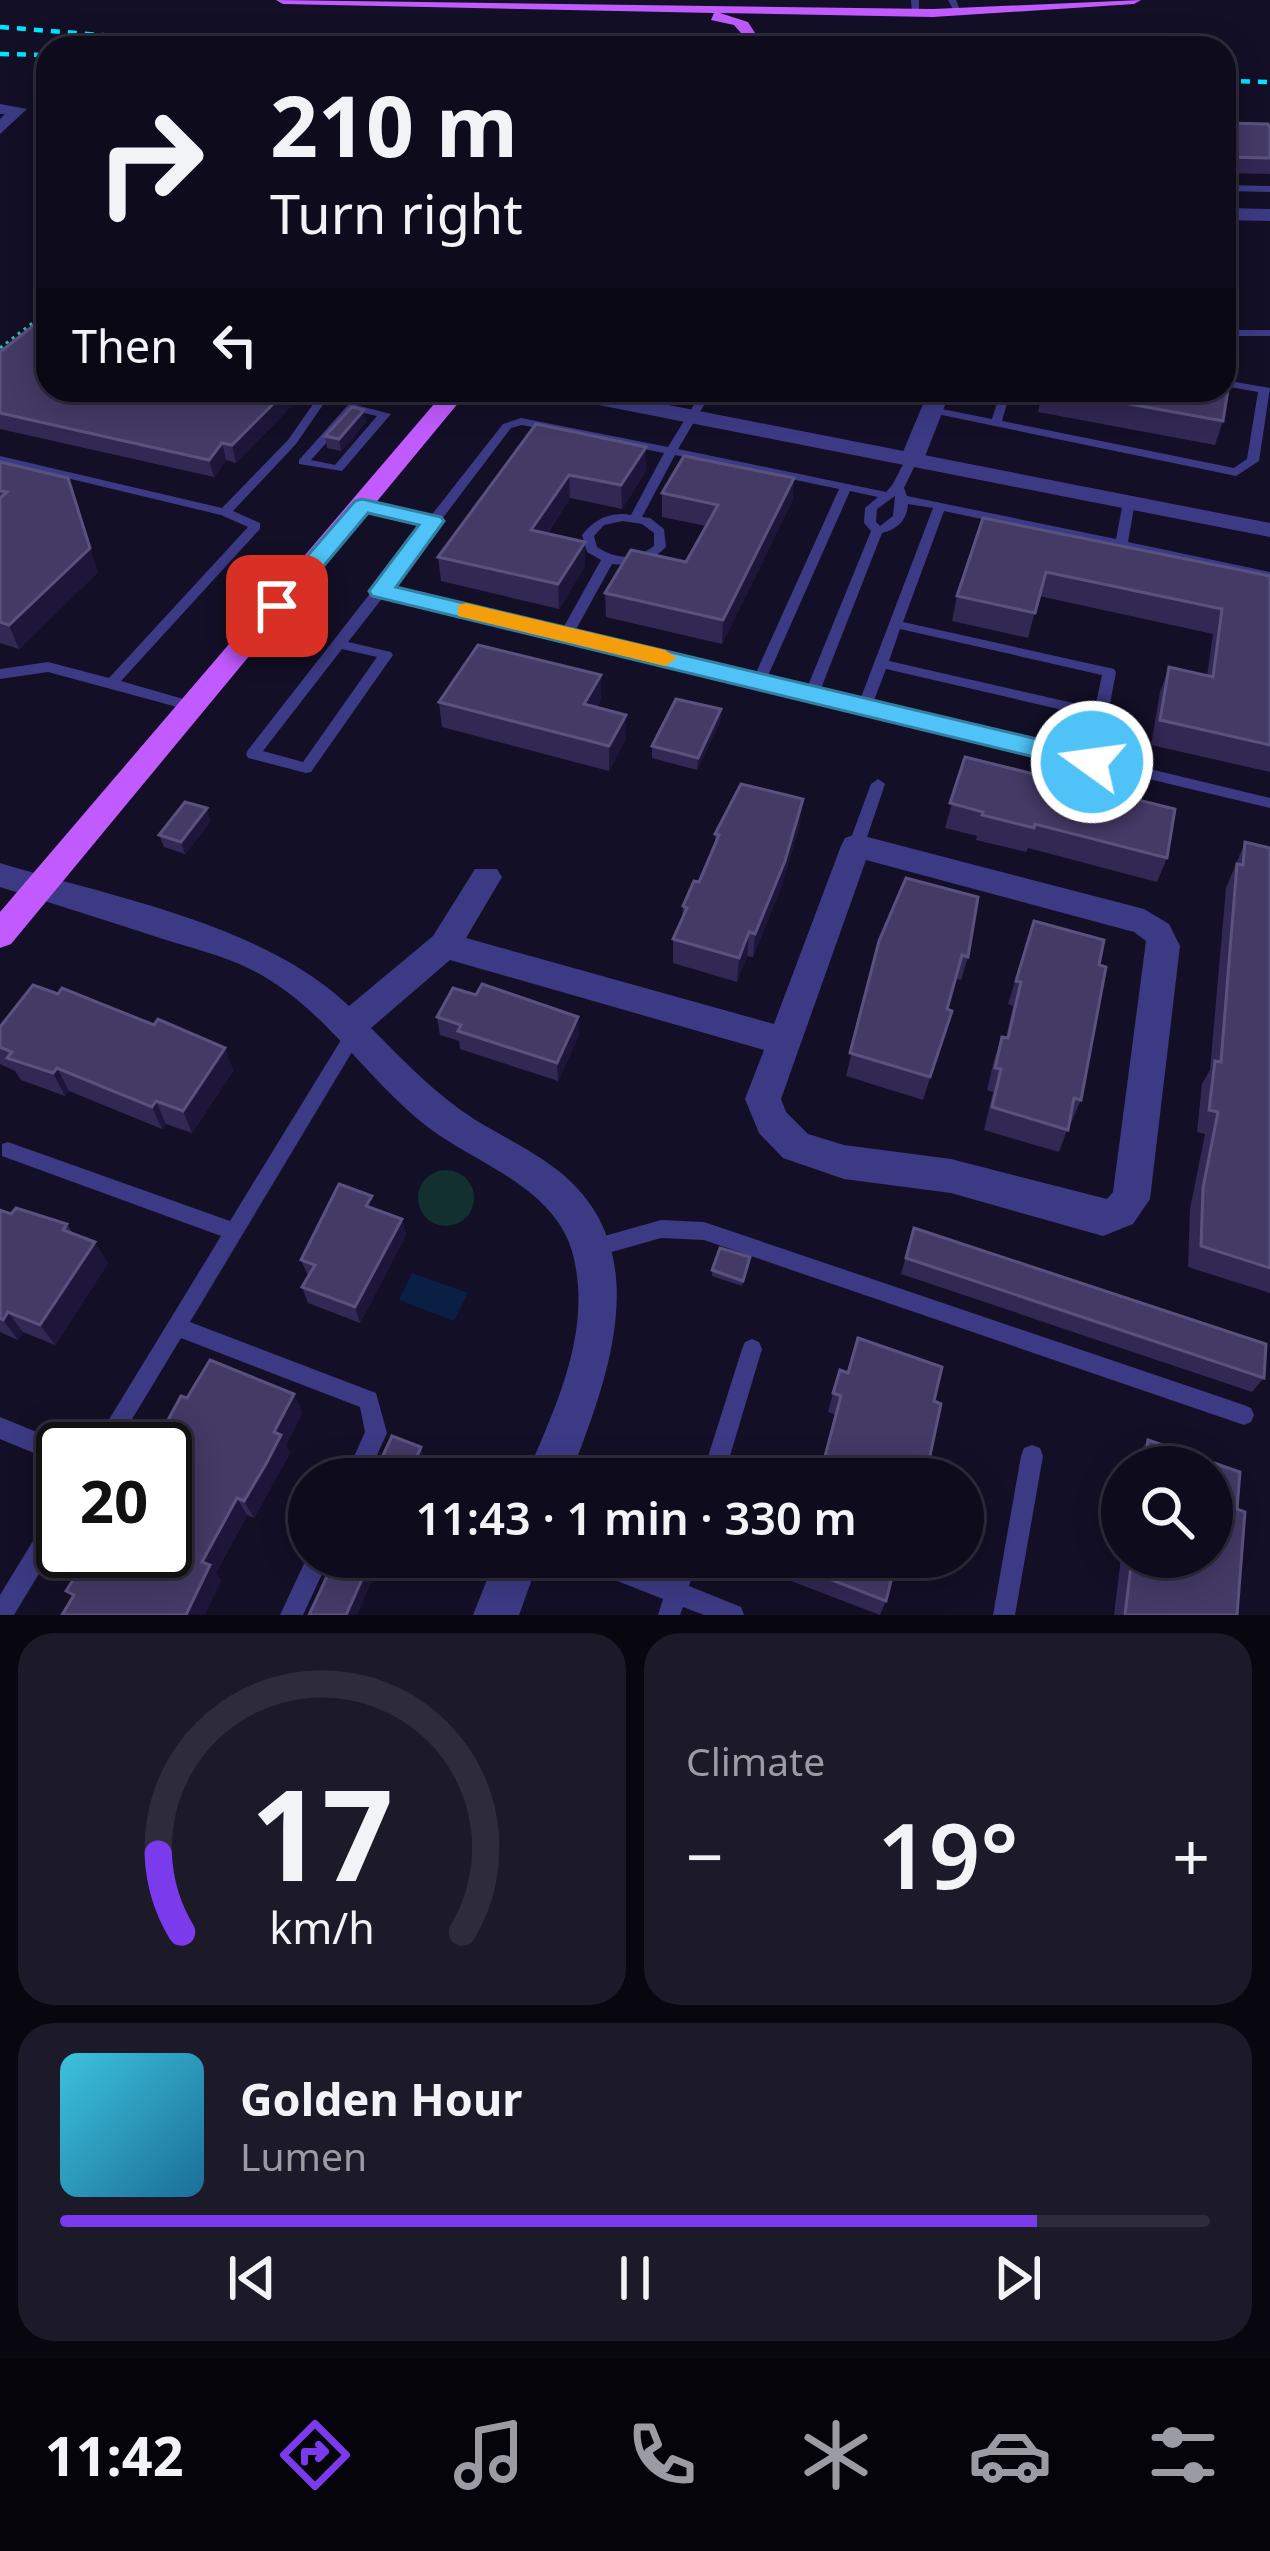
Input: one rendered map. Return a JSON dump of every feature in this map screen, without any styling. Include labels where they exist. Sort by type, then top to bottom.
[{"type":"main road","points":[[283,0],[527,3],[594,13],[728,18],[747,27],[748,36]]},
{"type":"main road","points":[[549,6],[1004,6],[1134,0]]},
{"type":"main road","points":[[755,36],[780,5]]},
{"type":"main road","points":[[0,935],[448,402]]},
{"type":"street","points":[[0,109],[19,109],[0,129]]},
{"type":"street","points":[[1236,214],[1270,215]]},
{"type":"street","points":[[619,402],[1270,530]]},
{"type":"street","points":[[911,459],[935,402]]},
{"type":"street","points":[[856,846],[1144,922],[1158,933],[1164,946],[1131,1199],[1120,1212],[1102,1218],[951,1176],[844,1162],[796,1147],[772,1122],[763,1099],[856,846]]},
{"type":"street","points":[[0,875],[243,951],[290,975],[442,1117],[532,1169],[563,1195],[588,1241],[600,1291],[599,1343],[555,1458]]},
{"type":"street","points":[[352,1029],[445,945],[486,877]]},
{"type":"street","points":[[445,945],[783,1041]]},
{"type":"street","points":[[496,1615],[510,1578]]},
{"type":"lane","points":[[1236,188],[1270,189]]},
{"type":"lane","points":[[1236,333],[1270,333]]},
{"type":"lane","points":[[941,402],[996,423],[1236,472],[1253,461],[1267,390],[1236,384]]},
{"type":"lane","points":[[225,512],[292,442],[320,402]]},
{"type":"lane","points":[[635,518],[700,402]]},
{"type":"lane","points":[[996,423],[1002,402]]},
{"type":"lane","points":[[352,407],[386,414],[338,469],[303,462],[352,407]]},
{"type":"lane","points":[[339,644],[386,655],[306,768],[253,754],[433,521],[514,422],[895,494],[1270,576]]},
{"type":"lane","points":[[0,459],[225,512],[256,526],[115,684]]},
{"type":"lane","points":[[877,530],[894,526],[895,494],[911,459]]},
{"type":"lane","points":[[759,681],[846,487]]},
{"type":"lane","points":[[877,530],[869,517],[895,494]]},
{"type":"lane","points":[[1121,545],[1129,502]]},
{"type":"lane","points":[[362,506],[433,521]]},
{"type":"lane","points":[[865,706],[940,506]]},
{"type":"lane","points":[[611,518],[635,518],[660,532],[660,547],[633,561],[608,560],[587,542],[592,527],[611,518]]},
{"type":"lane","points":[[812,692],[877,530]]},
{"type":"lane","points":[[566,635],[608,560]]},
{"type":"lane","points":[[381,591],[1270,803]]},
{"type":"lane","points":[[895,624],[1109,672],[1092,762]]},
{"type":"lane","points":[[880,663],[1101,714]]},
{"type":"lane","points":[[0,674],[48,668],[192,706]]},
{"type":"lane","points":[[856,846],[878,784]]},
{"type":"lane","points":[[118,1422],[352,1029]]},
{"type":"lane","points":[[8,1150],[234,1232]]},
{"type":"lane","points":[[588,1241],[661,1228],[704,1231],[1244,1414]]},
{"type":"lane","points":[[176,1326],[369,1400],[376,1433],[365,1458]]},
{"type":"lane","points":[[718,1458],[752,1349]]},
{"type":"lane","points":[[0,1428],[36,1443]]},
{"type":"lane","points":[[1004,1615],[1032,1456]]},
{"type":"lane","points":[[1,1615],[36,1557]]},
{"type":"lane","points":[[291,1615],[309,1578]]},
{"type":"lane","points":[[624,1578],[673,1604],[733,1615]]},
{"type":"path","points":[[0,348],[36,320]]},
{"type":"green space","points":[[446,1170],[466,1178],[474,1198],[466,1218],[446,1226],[426,1218],[418,1198],[426,1178]]},
{"type":"water","points":[[412,1273],[468,1293],[454,1321],[399,1300]]},
{"type":"building","points":[[1236,123],[1268,124],[1270,158],[1236,157]]},
{"type":"building","points":[[36,324],[36,402],[275,402],[232,445],[222,443],[209,460],[0,413],[0,352]]},
{"type":"building","points":[[1119,402],[1226,402],[1223,421]]},
{"type":"building","points":[[352,407],[364,410],[339,439],[325,436]]},
{"type":"building","points":[[536,424],[646,447],[621,485],[569,475],[531,530],[585,542],[558,584],[438,557]]},
{"type":"building","points":[[684,456],[794,478],[723,620],[605,593],[631,550],[686,562],[718,505],[662,493]]},
{"type":"building","points":[[0,462],[68,478],[90,548],[9,625],[0,622],[0,498],[7,492],[0,491]]},
{"type":"building","points":[[983,518],[1270,576],[1270,745],[1160,720],[1169,667],[1213,677],[1222,609],[1046,572],[1035,613],[957,596]]},
{"type":"building","points":[[478,645],[601,675],[584,704],[626,715],[609,746],[439,702]]},
{"type":"building","points":[[676,699],[721,709],[698,758],[652,746]]},
{"type":"building","points":[[965,757],[1175,809],[1167,858],[982,815],[950,803]]},
{"type":"building","points":[[741,784],[803,799],[785,861],[755,934],[749,932],[739,958],[673,939],[687,908],[683,906],[694,881],[699,882],[719,835],[715,834]]},
{"type":"building","points":[[185,802],[207,808],[181,842],[159,835]]},
{"type":"building","points":[[1245,842],[1270,848],[1270,1268],[1201,1246],[1203,1188],[1218,1112],[1209,1110],[1215,1061],[1221,1062],[1237,864],[1243,865]]},
{"type":"building","points":[[906,878],[978,897],[968,957],[962,955],[947,1009],[952,1011],[930,1077],[850,1053],[879,941]]},
{"type":"building","points":[[1034,921],[1104,940],[1099,965],[1106,967],[1081,1100],[1074,1098],[1068,1130],[992,1107],[1002,1037],[1008,1038],[1021,982],[1016,981]]},
{"type":"building","points":[[482,984],[578,1017],[557,1063],[458,1031],[461,1025],[437,1017],[453,988],[476,995]]},
{"type":"building","points":[[33,985],[58,994],[62,988],[154,1025],[158,1019],[225,1048],[183,1111],[156,1101],[152,1107],[57,1068],[53,1073],[7,1058],[12,1052],[0,1047],[0,1027]]},
{"type":"building","points":[[339,1184],[372,1196],[366,1206],[402,1219],[355,1307],[302,1287],[315,1265],[301,1260]]},
{"type":"building","points":[[16,1208],[67,1224],[63,1230],[95,1242],[40,1325],[8,1312],[0,1318],[0,1210],[11,1214]]},
{"type":"building","points":[[914,1228],[1266,1344],[1264,1378],[906,1258]]},
{"type":"building","points":[[720,1248],[750,1257],[743,1281],[712,1270]]},
{"type":"building","points":[[858,1338],[942,1367],[934,1401],[941,1404],[929,1458],[825,1458],[841,1396],[833,1393],[840,1370],[848,1373]]},
{"type":"building","points":[[210,1360],[294,1394],[274,1432],[281,1435],[266,1464],[244,1501],[237,1498],[202,1562],[210,1565],[186,1615],[62,1615],[74,1595],[66,1591],[74,1578],[192,1578],[192,1422],[167,1422],[181,1396],[187,1398]]},
{"type":"building","points":[[392,1436],[421,1447],[416,1458],[382,1458]]},
{"type":"building","points":[[1233,1470],[1240,1472],[1237,1509],[1245,1512],[1237,1615],[1125,1615],[1129,1578],[1233,1578]]},
{"type":"building","points":[[326,1578],[363,1578],[346,1615],[309,1615]]},
{"type":"building","points":[[827,1578],[892,1578],[886,1601]]},
{"type":"railway","points":[[0,27],[114,36]]},
{"type":"railway","points":[[0,54],[36,55]]},
{"type":"railway","points":[[1236,81],[1270,82]]},
{"type":"slow traffic","points":[[466,611],[665,658]]},
{"type":"route","points":[[277,606],[362,506],[433,521],[381,591],[1092,762]]}]
